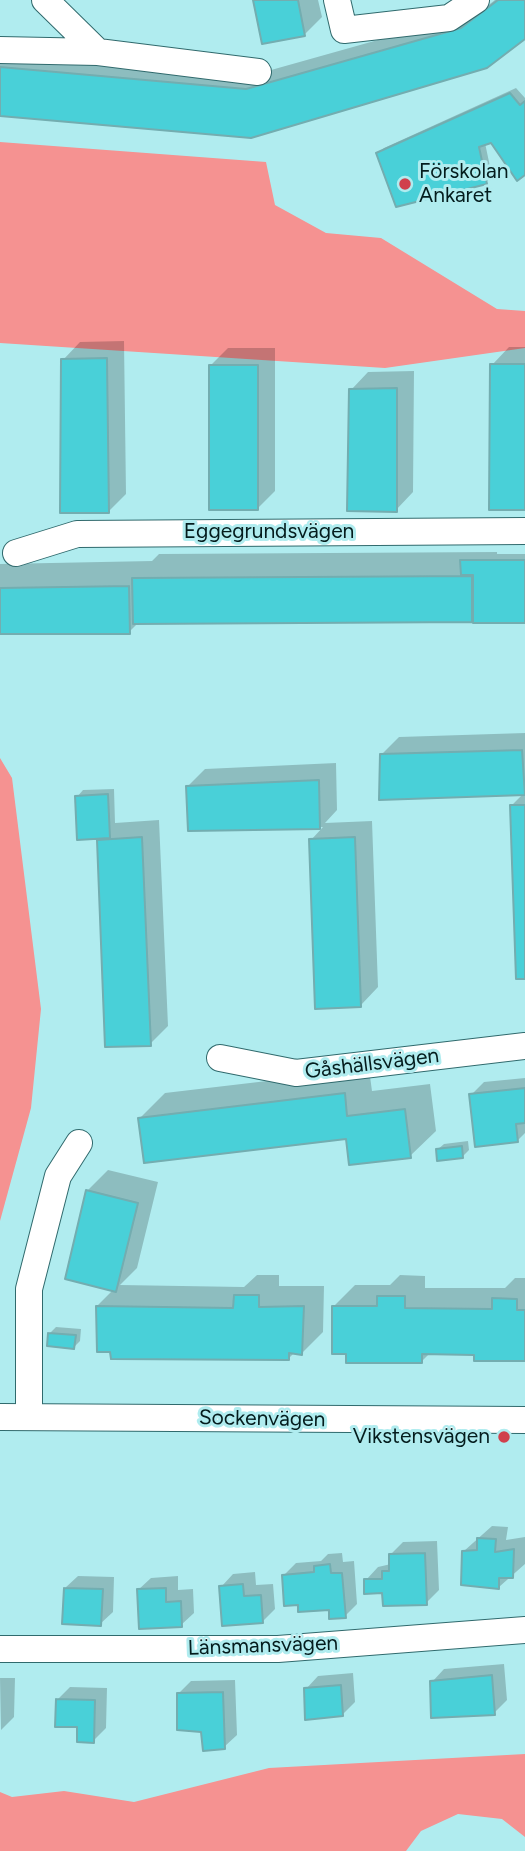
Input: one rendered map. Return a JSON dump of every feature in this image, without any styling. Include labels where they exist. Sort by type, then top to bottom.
[{"type":"street","points":[[45,0],[98,52]]},
{"type":"street","points":[[337,0],[344,30],[449,18],[477,0]]},
{"type":"street","points":[[0,50],[98,52],[258,72]]},
{"type":"street","name":"Eggegrundsvägen","points":[[16,553],[77,534],[525,531]]},
{"type":"street","name":"Gåshällsvägen","points":[[220,1058],[296,1073],[525,1046]]},
{"type":"street","points":[[29,1416],[29,1289],[58,1176],[79,1143]]},
{"type":"street","name":"Sockenvägen","points":[[0,1417],[525,1420]]},
{"type":"street","name":"Länsmansvägen","points":[[0,1649],[278,1648],[525,1630]]},
{"type":"shaded area","points":[[0,142],[266,162],[275,205],[326,233],[381,238],[497,309],[525,311],[525,348],[385,368],[0,343]]},
{"type":"shaded area","points":[[0,758],[12,778],[41,1009],[31,1108],[0,1221]]},
{"type":"shaded area","points":[[525,1754],[525,1837],[502,1819],[458,1814],[421,1831],[406,1851],[0,1851],[0,1792],[12,1797],[64,1791],[134,1802],[269,1768]]},
{"type":"building","points":[[253,0],[298,0],[305,36],[262,44]]},
{"type":"building","points":[[498,0],[525,0],[525,39],[487,68],[251,138],[0,116],[0,67],[246,89],[461,28]]},
{"type":"building","points":[[510,93],[520,105],[525,101],[525,175],[517,181],[491,143],[479,147],[487,184],[396,207],[376,153]]},
{"type":"building","points":[[107,358],[109,513],[60,513],[61,359]]},
{"type":"building","points":[[490,364],[525,364],[525,510],[489,510]]},
{"type":"building","points":[[209,365],[258,365],[258,510],[209,510]]},
{"type":"building","points":[[397,388],[397,512],[347,511],[349,389]]},
{"type":"building","points":[[460,560],[525,560],[525,623],[473,623],[473,575],[461,575]]},
{"type":"building","points":[[472,576],[472,622],[133,624],[132,578]]},
{"type":"building","points":[[129,586],[130,634],[0,634],[0,588]]},
{"type":"building","points":[[522,750],[525,795],[379,800],[380,754]]},
{"type":"building","points":[[319,780],[320,829],[188,831],[186,786]]},
{"type":"building","points":[[108,794],[110,838],[77,840],[75,796]]},
{"type":"building","points":[[510,805],[525,805],[525,979],[516,979]]},
{"type":"building","points":[[142,837],[151,1046],[105,1047],[97,840]]},
{"type":"building","points":[[355,837],[361,1007],[315,1009],[309,839]]},
{"type":"building","points":[[525,1088],[525,1123],[516,1124],[518,1142],[475,1147],[469,1094]]},
{"type":"building","points":[[345,1093],[347,1116],[405,1109],[411,1158],[349,1165],[346,1139],[144,1163],[138,1118]]},
{"type":"building","points":[[462,1146],[463,1158],[437,1161],[436,1149]]},
{"type":"building","points":[[86,1190],[138,1203],[116,1292],[65,1279]]},
{"type":"building","points":[[234,1295],[259,1295],[259,1307],[304,1306],[302,1355],[289,1353],[289,1360],[111,1359],[110,1352],[97,1352],[96,1306],[233,1308]]},
{"type":"building","points":[[377,1296],[405,1296],[405,1308],[492,1309],[492,1298],[517,1299],[517,1310],[525,1310],[525,1361],[474,1361],[474,1355],[422,1354],[422,1363],[346,1363],[346,1354],[332,1354],[332,1306],[377,1306]]},
{"type":"building","points":[[48,1333],[76,1335],[74,1349],[47,1346]]},
{"type":"building","points":[[477,1538],[496,1539],[495,1552],[514,1549],[513,1578],[499,1578],[499,1589],[461,1585],[462,1551],[477,1550]]},
{"type":"building","points":[[425,1553],[427,1605],[383,1606],[382,1593],[364,1594],[364,1579],[382,1579],[382,1571],[389,1571],[389,1554]]},
{"type":"building","points":[[330,1564],[331,1573],[342,1573],[346,1618],[329,1619],[329,1610],[298,1612],[298,1605],[284,1606],[282,1575],[314,1572],[314,1566]]},
{"type":"building","points":[[243,1584],[244,1596],[261,1595],[263,1623],[222,1626],[219,1586]]},
{"type":"building","points":[[64,1588],[103,1589],[101,1626],[62,1624]]},
{"type":"building","points":[[166,1588],[166,1602],[181,1601],[182,1627],[139,1629],[137,1589]]},
{"type":"building","points":[[492,1675],[495,1715],[431,1718],[430,1681]]},
{"type":"building","points":[[341,1685],[343,1716],[305,1720],[304,1688]]},
{"type":"building","points":[[223,1692],[225,1749],[203,1751],[201,1732],[177,1730],[177,1693]]},
{"type":"building","points":[[56,1699],[95,1700],[94,1743],[77,1742],[77,1727],[55,1727]]},
{"type":"place","name":"Förskolan Ankaret","points":[[405,184]]},
{"type":"place","name":"Vikstensvägen","points":[[504,1437]]}]
